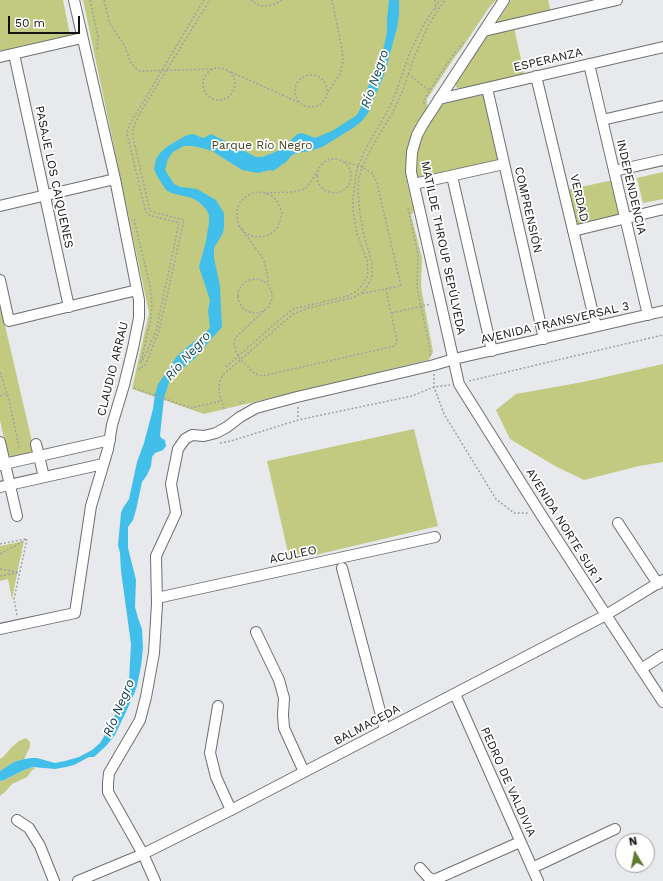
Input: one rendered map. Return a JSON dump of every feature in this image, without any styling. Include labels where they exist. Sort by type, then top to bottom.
[{"type":"street","name":"CLAUDIO ARRAU","points":[[18,625],[75,613],[91,506],[134,348],[139,318],[139,300],[115,179],[74,0]]},
{"type":"street","name":"MATILDE THROUP SEPÚLVEDA","points":[[454,359],[414,184],[411,165],[412,152],[419,130],[504,0]]},
{"type":"street","points":[[484,31],[617,0]]},
{"type":"street","points":[[0,57],[82,38]]},
{"type":"street","name":"ESPERANZA","points":[[439,99],[663,47]]},
{"type":"street","name":"PASAJE LOS CAIQUENES","points":[[14,54],[69,307]]},
{"type":"street","name":"INDEPENDENCIA","points":[[589,64],[648,315]]},
{"type":"street","name":"VERDAD","points":[[536,76],[596,326]]},
{"type":"street","name":"COMPRENSIÓN","points":[[487,88],[544,339]]},
{"type":"street","points":[[602,120],[663,106]]},
{"type":"street","points":[[614,171],[663,160]]},
{"type":"street","points":[[414,184],[504,164]]},
{"type":"street","points":[[452,176],[492,350]]},
{"type":"street","points":[[0,206],[115,179]]},
{"type":"street","points":[[573,231],[663,209]]},
{"type":"street","points":[[0,280],[9,321],[137,290]]},
{"type":"street","name":"AVENIDA TRANSVERSAL 3","points":[[157,598],[156,556],[176,513],[171,484],[178,449],[185,439],[192,435],[204,436],[216,434],[256,408],[297,397],[431,362],[454,359],[663,311]]},
{"type":"street","name":"AVENIDA NORTE SUR 1","points":[[454,359],[459,384],[540,513],[663,702]]},
{"type":"street","points":[[3,465],[110,440]]},
{"type":"street","points":[[0,442],[5,486],[17,516]]},
{"type":"street","points":[[36,444],[44,477]]},
{"type":"street","points":[[5,486],[103,464]]},
{"type":"street","points":[[618,523],[660,582]]},
{"type":"street","name":"ACULEO","points":[[157,598],[435,537]]},
{"type":"street","points":[[342,568],[385,730]]},
{"type":"street","name":"BALMACEDA","points":[[78,881],[143,854],[231,810],[606,615],[660,582]]},
{"type":"street","points":[[155,881],[143,854],[108,792],[108,783],[109,773],[140,720],[154,653],[157,598]]},
{"type":"street","points":[[0,629],[18,625]]},
{"type":"street","points":[[256,632],[279,680],[284,698],[284,728],[304,772]]},
{"type":"street","points":[[641,669],[663,655]]},
{"type":"street","name":"PEDRO DE VALDIVIA","points":[[455,694],[538,881]]},
{"type":"street","points":[[218,706],[210,753],[216,777],[231,810]]},
{"type":"street","points":[[17,820],[29,828],[40,846],[54,881]]},
{"type":"street","points":[[532,868],[615,829]]},
{"type":"street","points":[[420,868],[428,877],[434,880],[520,842]]},
{"type":"path","points":[[104,0],[110,24],[125,46],[132,64],[140,71],[221,68],[308,107],[316,106],[323,101],[340,74],[343,62],[342,49],[332,0]]},
{"type":"path","points":[[140,363],[144,358],[156,331],[179,223],[148,215],[145,209],[127,134],[128,128],[204,0]]},
{"type":"path","points":[[126,377],[146,364],[159,331],[184,220],[150,211],[133,137],[133,130],[140,113],[210,0]]},
{"type":"path","points":[[251,0],[261,6],[268,6],[282,0]]},
{"type":"path","points":[[435,0],[436,12]]},
{"type":"path","points":[[226,367],[293,309],[348,296],[357,291],[364,284],[368,271],[368,260],[357,234],[353,211],[357,166],[392,102],[410,52],[426,20],[440,0]]},
{"type":"path","points":[[358,295],[370,282],[372,268],[372,263],[363,232],[359,207],[358,190],[362,167],[393,112],[415,55],[429,24],[445,0]]},
{"type":"path","points":[[424,107],[424,100],[430,90],[452,56],[464,42]]},
{"type":"path","points":[[213,69],[206,74],[203,86],[209,97],[217,100],[229,97],[234,90],[235,82],[229,71]]},
{"type":"path","points":[[408,74],[430,90],[439,99]]},
{"type":"path","points":[[301,103],[296,96],[295,88],[299,80],[306,76],[314,75],[322,79],[326,86],[327,94]]},
{"type":"path","points":[[224,409],[219,392],[220,380],[223,375],[293,314],[308,308],[337,302],[358,295],[401,286],[377,183],[372,173],[362,167],[340,160],[328,160],[320,167],[307,187],[302,190],[292,192],[258,192],[250,194],[244,198],[239,204],[237,219],[239,226],[264,261],[268,284]]},
{"type":"path","points":[[320,167],[318,178],[322,188],[327,191],[338,192],[347,187],[351,177],[351,171],[344,162]]},
{"type":"path","points":[[239,226],[244,232],[251,236],[258,237],[266,236],[277,228],[282,214],[280,207],[272,196],[265,193]]},
{"type":"path","points":[[408,207],[418,255],[417,286],[430,350],[434,387],[444,414],[496,499],[514,513],[540,513]]},
{"type":"path","points":[[264,311],[254,314],[248,312],[240,305],[238,294],[243,284],[253,279],[258,279],[268,284],[272,290],[272,302],[269,307],[235,339],[234,345],[240,359],[255,374],[262,376],[394,346],[397,341],[386,289]]},
{"type":"path","points":[[391,313],[441,302]]},
{"type":"path","points":[[204,436],[216,443],[230,441],[298,420],[412,396],[434,387],[459,384],[663,335]]},
{"type":"path","points":[[0,372],[7,393],[18,446]]},
{"type":"path","points":[[144,390],[191,408],[221,401]]},
{"type":"path","points":[[0,396],[7,393]]},
{"type":"path","points":[[297,397],[298,420]]},
{"type":"path","points":[[238,403],[246,402]]},
{"type":"path","points":[[0,544],[27,539]]},
{"type":"path","points":[[0,554],[27,539]]},
{"type":"path","points":[[18,625],[14,599],[27,539]]},
{"type":"path","points":[[0,569],[20,572]]},
{"type":"path","points":[[0,576],[20,572]]},
{"type":"green space","points":[[0,0],[63,0],[70,35],[0,51]]},
{"type":"green space","name":"Parque Río Negro","points":[[83,0],[496,0],[488,9],[427,99],[427,108],[413,131],[408,147],[405,170],[414,211],[411,215],[422,258],[421,287],[433,352],[428,360],[204,414],[132,389],[149,313]]},
{"type":"green space","points":[[511,0],[548,0],[551,12],[496,24]]},
{"type":"green space","points":[[514,27],[524,74],[463,88],[457,88],[456,83],[489,33]]},
{"type":"green space","points":[[482,95],[484,96],[500,156],[496,163],[419,179],[417,177],[416,169],[417,149],[423,134],[442,105]]},
{"type":"green space","points":[[663,172],[663,199],[643,203],[637,178]]},
{"type":"green space","points":[[613,180],[620,215],[577,226],[567,190]]},
{"type":"green space","points":[[0,304],[33,446],[29,455],[13,457],[9,455],[0,420]]},
{"type":"green space","points":[[663,364],[663,462],[639,466],[584,480],[555,466],[510,439],[496,410],[516,394],[583,382]]},
{"type":"green space","points":[[414,429],[438,526],[290,561],[267,461]]},
{"type":"green space","points":[[24,541],[12,599],[8,579],[0,581],[0,546]]},
{"type":"green space","points":[[26,738],[30,742],[30,747],[24,759],[14,762],[0,771],[0,759],[19,741]]},
{"type":"green space","points":[[33,767],[35,769],[32,770],[27,777],[12,784],[0,796],[0,781]]},
{"type":"water","name":"Río Negro","points":[[389,0],[399,0],[399,15],[385,72],[368,113],[362,121],[353,128],[322,147],[292,155],[286,162],[273,171],[270,170],[258,173],[242,170],[212,151],[193,146],[184,146],[173,152],[168,159],[165,170],[174,184],[181,187],[197,189],[216,200],[224,213],[223,233],[214,248],[214,258],[220,286],[222,327],[194,359],[170,379],[164,398],[160,435],[161,438],[165,440],[166,446],[163,450],[155,453],[152,457],[151,466],[142,482],[133,520],[128,527],[128,548],[136,580],[135,607],[142,629],[143,648],[137,686],[115,735],[94,757],[89,757],[74,765],[55,769],[33,767],[0,781],[0,771],[14,762],[24,759],[37,758],[55,763],[79,757],[92,750],[100,743],[111,725],[129,681],[131,644],[118,545],[121,513],[129,499],[137,462],[144,443],[158,384],[177,356],[210,328],[208,311],[210,300],[199,267],[206,241],[209,215],[206,209],[199,202],[192,198],[171,193],[166,190],[154,169],[156,159],[168,146],[185,136],[192,134],[204,138],[211,134],[256,157],[262,157],[284,147],[297,134],[302,133],[315,138],[332,131],[357,115],[380,60],[387,32]]}]
